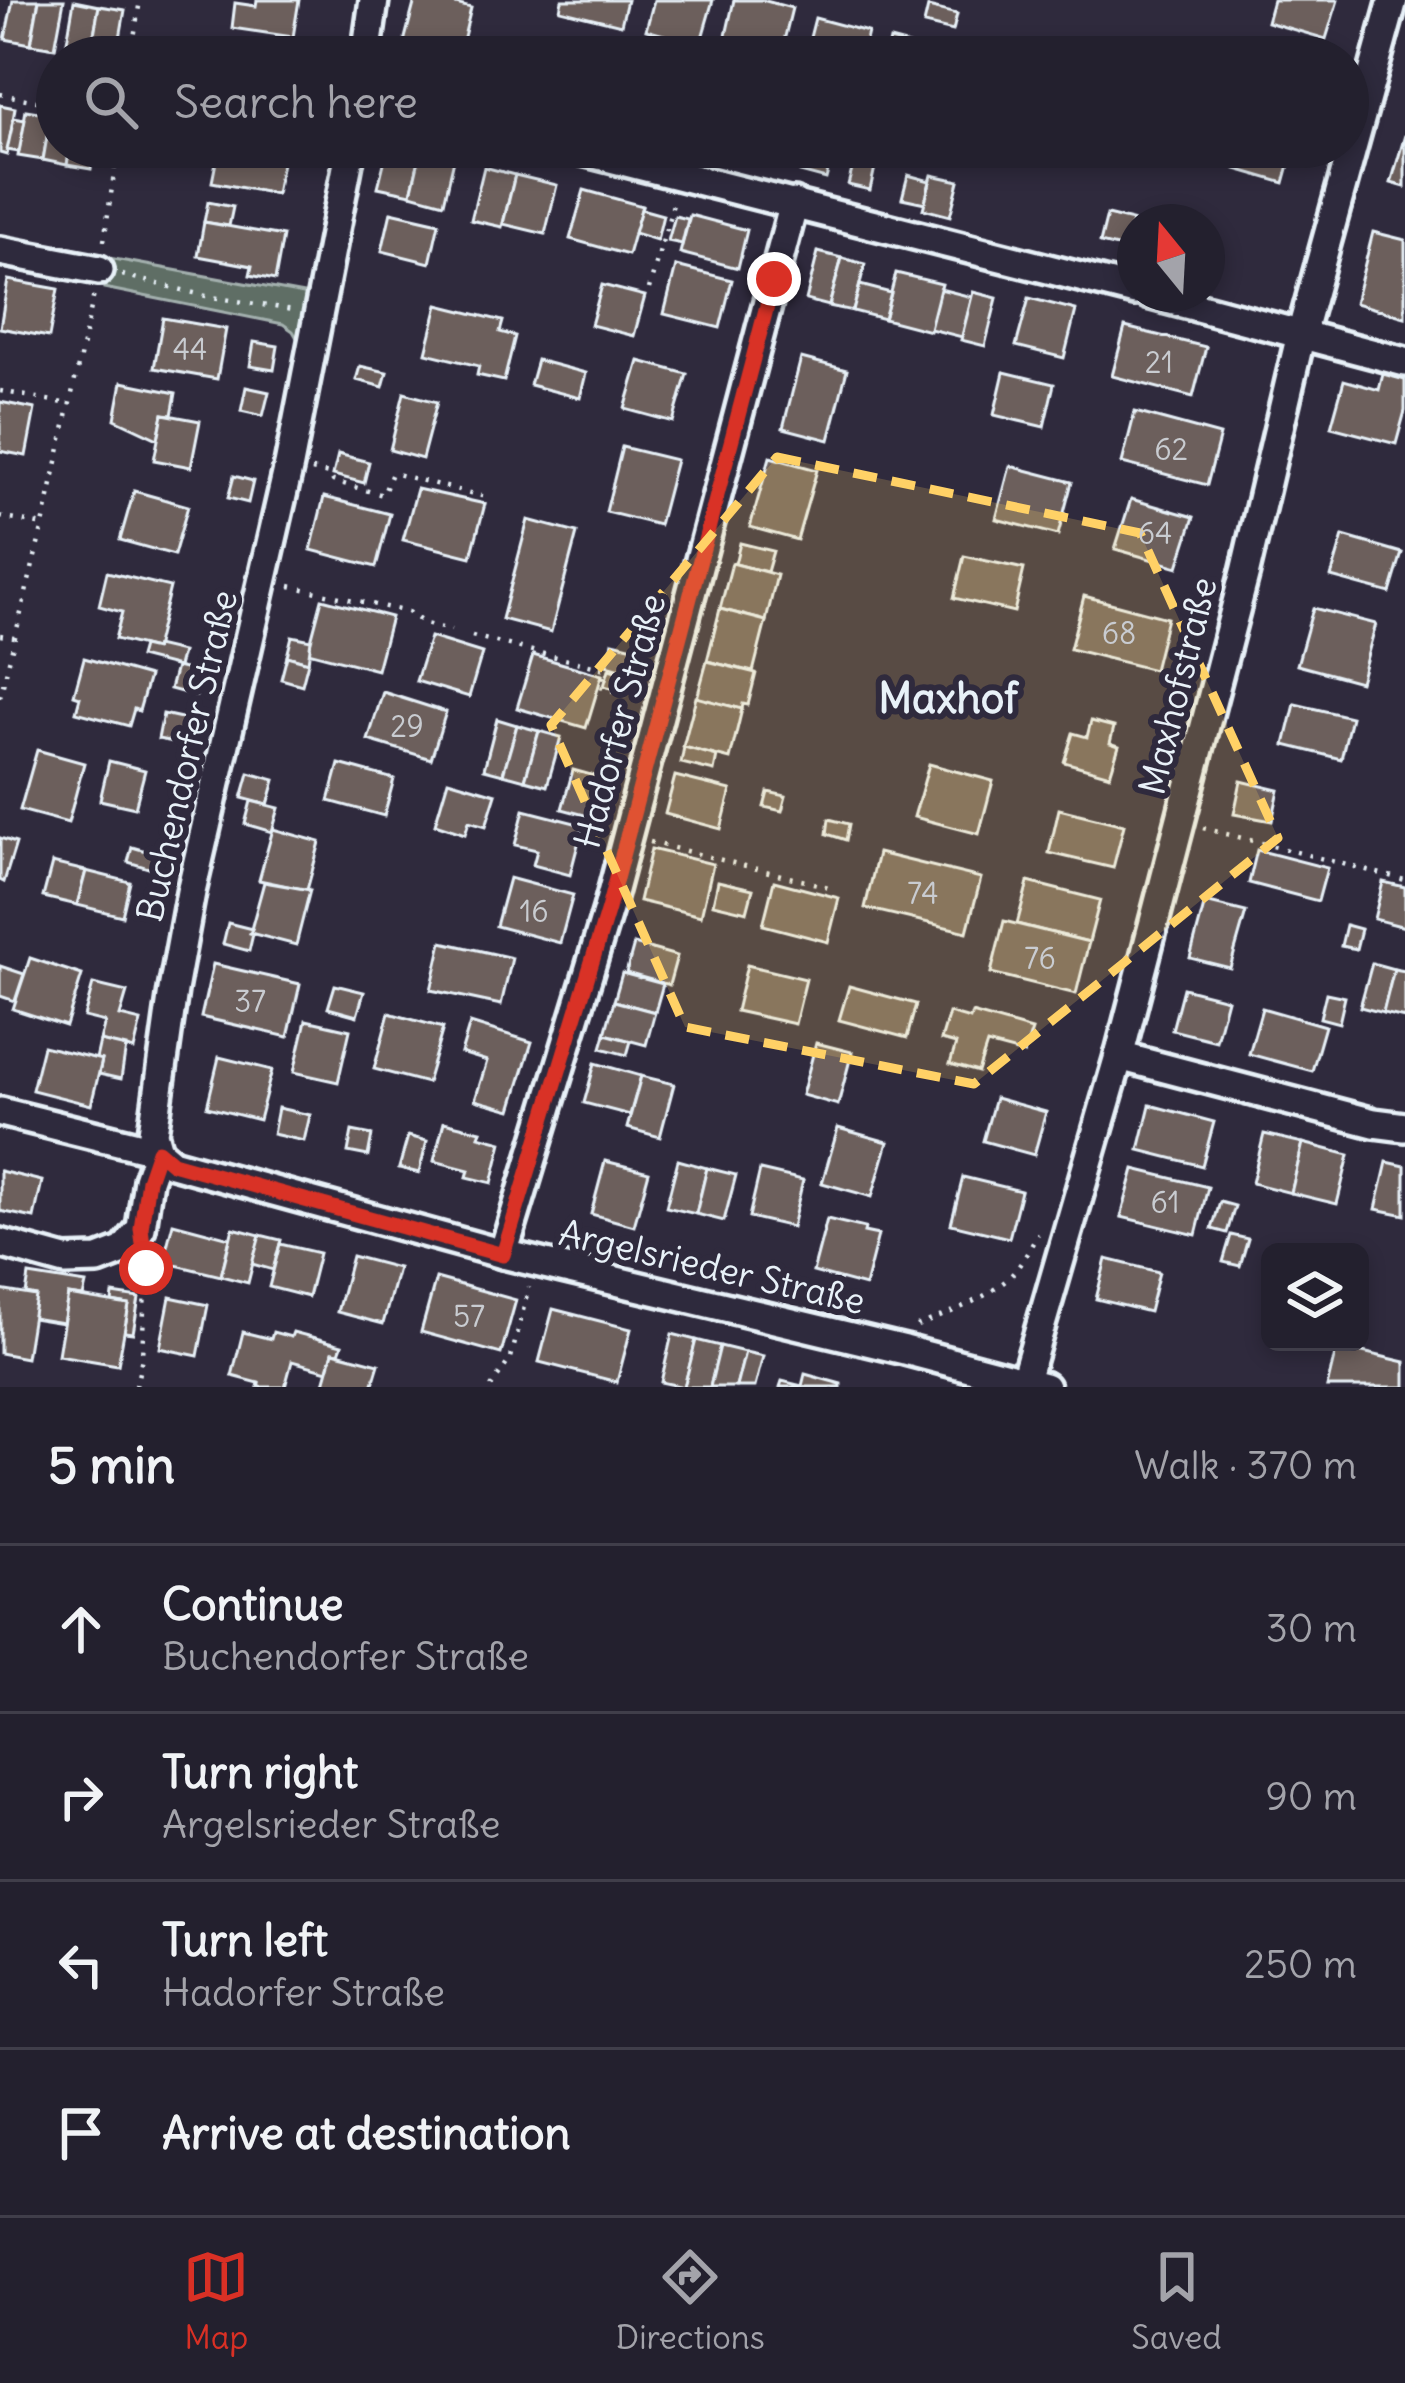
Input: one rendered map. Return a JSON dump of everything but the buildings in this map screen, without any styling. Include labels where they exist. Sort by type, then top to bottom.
[{"type":"street","points":[[369,36],[374,0]]},
{"type":"street","name":"Maxhofstraße","points":[[1369,87],[1393,0]]},
{"type":"street","name":"Buchendorfer Straße","points":[[141,1228],[158,1151],[153,1133],[191,892],[289,465],[347,168]]},
{"type":"street","points":[[652,168],[1117,286]]},
{"type":"street","name":"Maxhofstraße","points":[[1031,1385],[1347,168]]},
{"type":"street","name":"Hadorfer Straße","points":[[503,1255],[627,836],[794,203]]},
{"type":"street","points":[[0,250],[99,270]]},
{"type":"street","points":[[1217,312],[1405,362]]},
{"type":"street","points":[[1119,1056],[1374,1123],[1405,1126]]},
{"type":"street","name":"Argelsrieder Straße","points":[[1,1112],[158,1151],[172,1163],[503,1255],[904,1350],[1031,1385]]},
{"type":"street","points":[[0,1244],[65,1261],[98,1260],[124,1250],[141,1228]]},
{"type":"path","points":[[134,36],[140,0]]},
{"type":"path","points":[[0,94],[36,101]]},
{"type":"path","points":[[0,698],[99,270],[115,168]]},
{"type":"path","points":[[649,289],[681,175]]},
{"type":"path","points":[[99,270],[206,296],[318,314]]},
{"type":"path","points":[[0,391],[69,404]]},
{"type":"path","points":[[289,465],[383,495],[392,473],[489,498]]},
{"type":"path","points":[[0,517],[43,525]]},
{"type":"path","points":[[263,580],[408,612],[425,624],[451,630]]},
{"type":"path","points":[[0,635],[14,637]]},
{"type":"path","points":[[472,636],[605,669],[600,687],[661,705]]},
{"type":"path","points":[[1180,822],[1405,880]]},
{"type":"path","points":[[627,836],[829,887]]},
{"type":"path","points":[[136,1387],[146,1268],[141,1228]]},
{"type":"path","points":[[904,1350],[910,1329],[956,1311],[1005,1282],[1039,1233]]},
{"type":"path","points":[[491,1387],[511,1358],[536,1262]]},
{"type":"highlighted area","points":[[777,457],[1140,533],[1278,838],[974,1084],[685,1027],[551,725]]},
{"type":"green space","points":[[109,258],[309,295],[300,343],[283,324],[104,288]]},
{"type":"district","name":"Maxhof","points":[[948,698]]},
{"type":"route","points":[[146,1268],[141,1228],[158,1151],[172,1163],[503,1255],[608,909],[774,279]]}]
